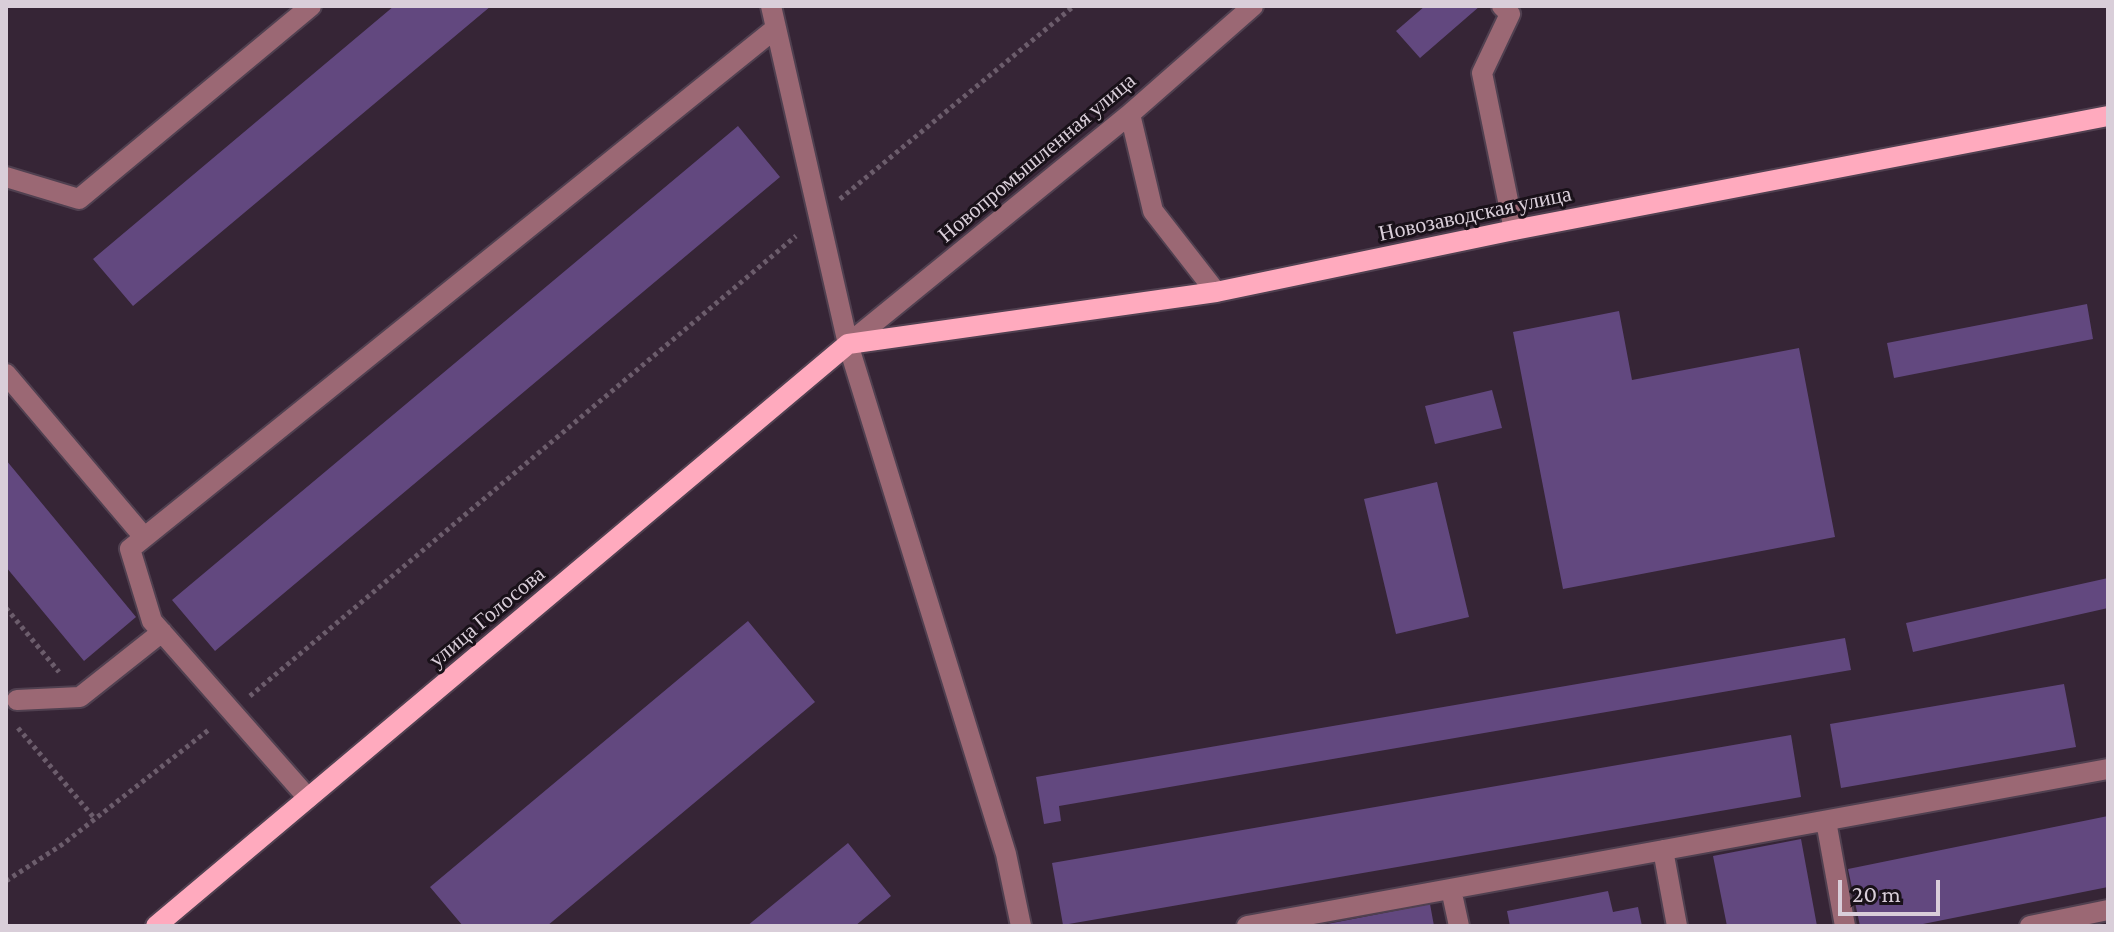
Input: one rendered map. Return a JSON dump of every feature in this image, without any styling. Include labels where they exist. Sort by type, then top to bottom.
[{"type":"main road","name":"Новозаводская улица","points":[[848,344],[1216,292],[1514,230],[2108,116]]},
{"type":"main road","name":"улица Голосова","points":[[156,926],[848,344]]},
{"type":"street","points":[[6,177],[79,199],[311,6]]},
{"type":"street","points":[[771,6],[848,344],[1006,854],[1021,926]]},
{"type":"street","name":"Новопромышленная улица","points":[[848,344],[1130,114],[1253,6]]},
{"type":"street","points":[[1502,6],[1510,14],[1482,73],[1514,230]]},
{"type":"street","points":[[308,798],[152,621],[130,549],[776,28]]},
{"type":"street","points":[[1130,114],[1153,211],[1216,292]]},
{"type":"street","points":[[6,374],[144,537]]},
{"type":"street","points":[[17,700],[80,697],[162,632]]},
{"type":"street","points":[[1249,926],[2108,769]]},
{"type":"street","points":[[1826,821],[1845,926]]},
{"type":"street","points":[[1663,850],[1677,926]]},
{"type":"street","points":[[1451,889],[1459,926]]},
{"type":"street","points":[[2030,926],[2108,910]]},
{"type":"path","points":[[6,881],[63,844],[231,712],[819,216],[1074,6]]},
{"type":"path","points":[[6,608],[80,697]]},
{"type":"path","points":[[16,725],[95,819]]},
{"type":"building","points":[[394,6],[491,6],[133,306],[93,259]]},
{"type":"building","points":[[1425,6],[1480,6],[1420,58],[1396,31]]},
{"type":"building","points":[[738,126],[780,177],[215,651],[172,600]]},
{"type":"building","points":[[2087,304],[2093,339],[1894,378],[1887,343]]},
{"type":"building","points":[[1619,311],[1632,380],[1799,348],[1835,537],[1563,589],[1513,332]]},
{"type":"building","points":[[1492,390],[1502,428],[1435,444],[1425,406]]},
{"type":"building","points":[[6,460],[136,617],[84,661],[6,567]]},
{"type":"building","points":[[1437,482],[1469,617],[1396,634],[1364,499]]},
{"type":"building","points":[[2108,578],[2108,608],[1913,652],[1906,623]]},
{"type":"building","points":[[748,621],[815,702],[547,926],[463,926],[430,887]]},
{"type":"building","points":[[1845,638],[1851,670],[1059,806],[1061,821],[1044,824],[1036,777]]},
{"type":"building","points":[[2064,684],[2076,747],[1841,788],[1830,724]]},
{"type":"building","points":[[1791,735],[1801,797],[1063,925],[1052,863]]},
{"type":"building","points":[[2108,816],[2108,887],[1913,926],[1860,926],[1848,869]]},
{"type":"building","points":[[1801,839],[1817,926],[1727,926],[1713,856]]},
{"type":"building","points":[[848,843],[891,896],[855,926],[747,926]]},
{"type":"building","points":[[1608,891],[1613,912],[1638,907],[1642,926],[1510,926],[1507,911]]},
{"type":"building","points":[[1430,904],[1434,926],[1322,926],[1322,925]]}]
